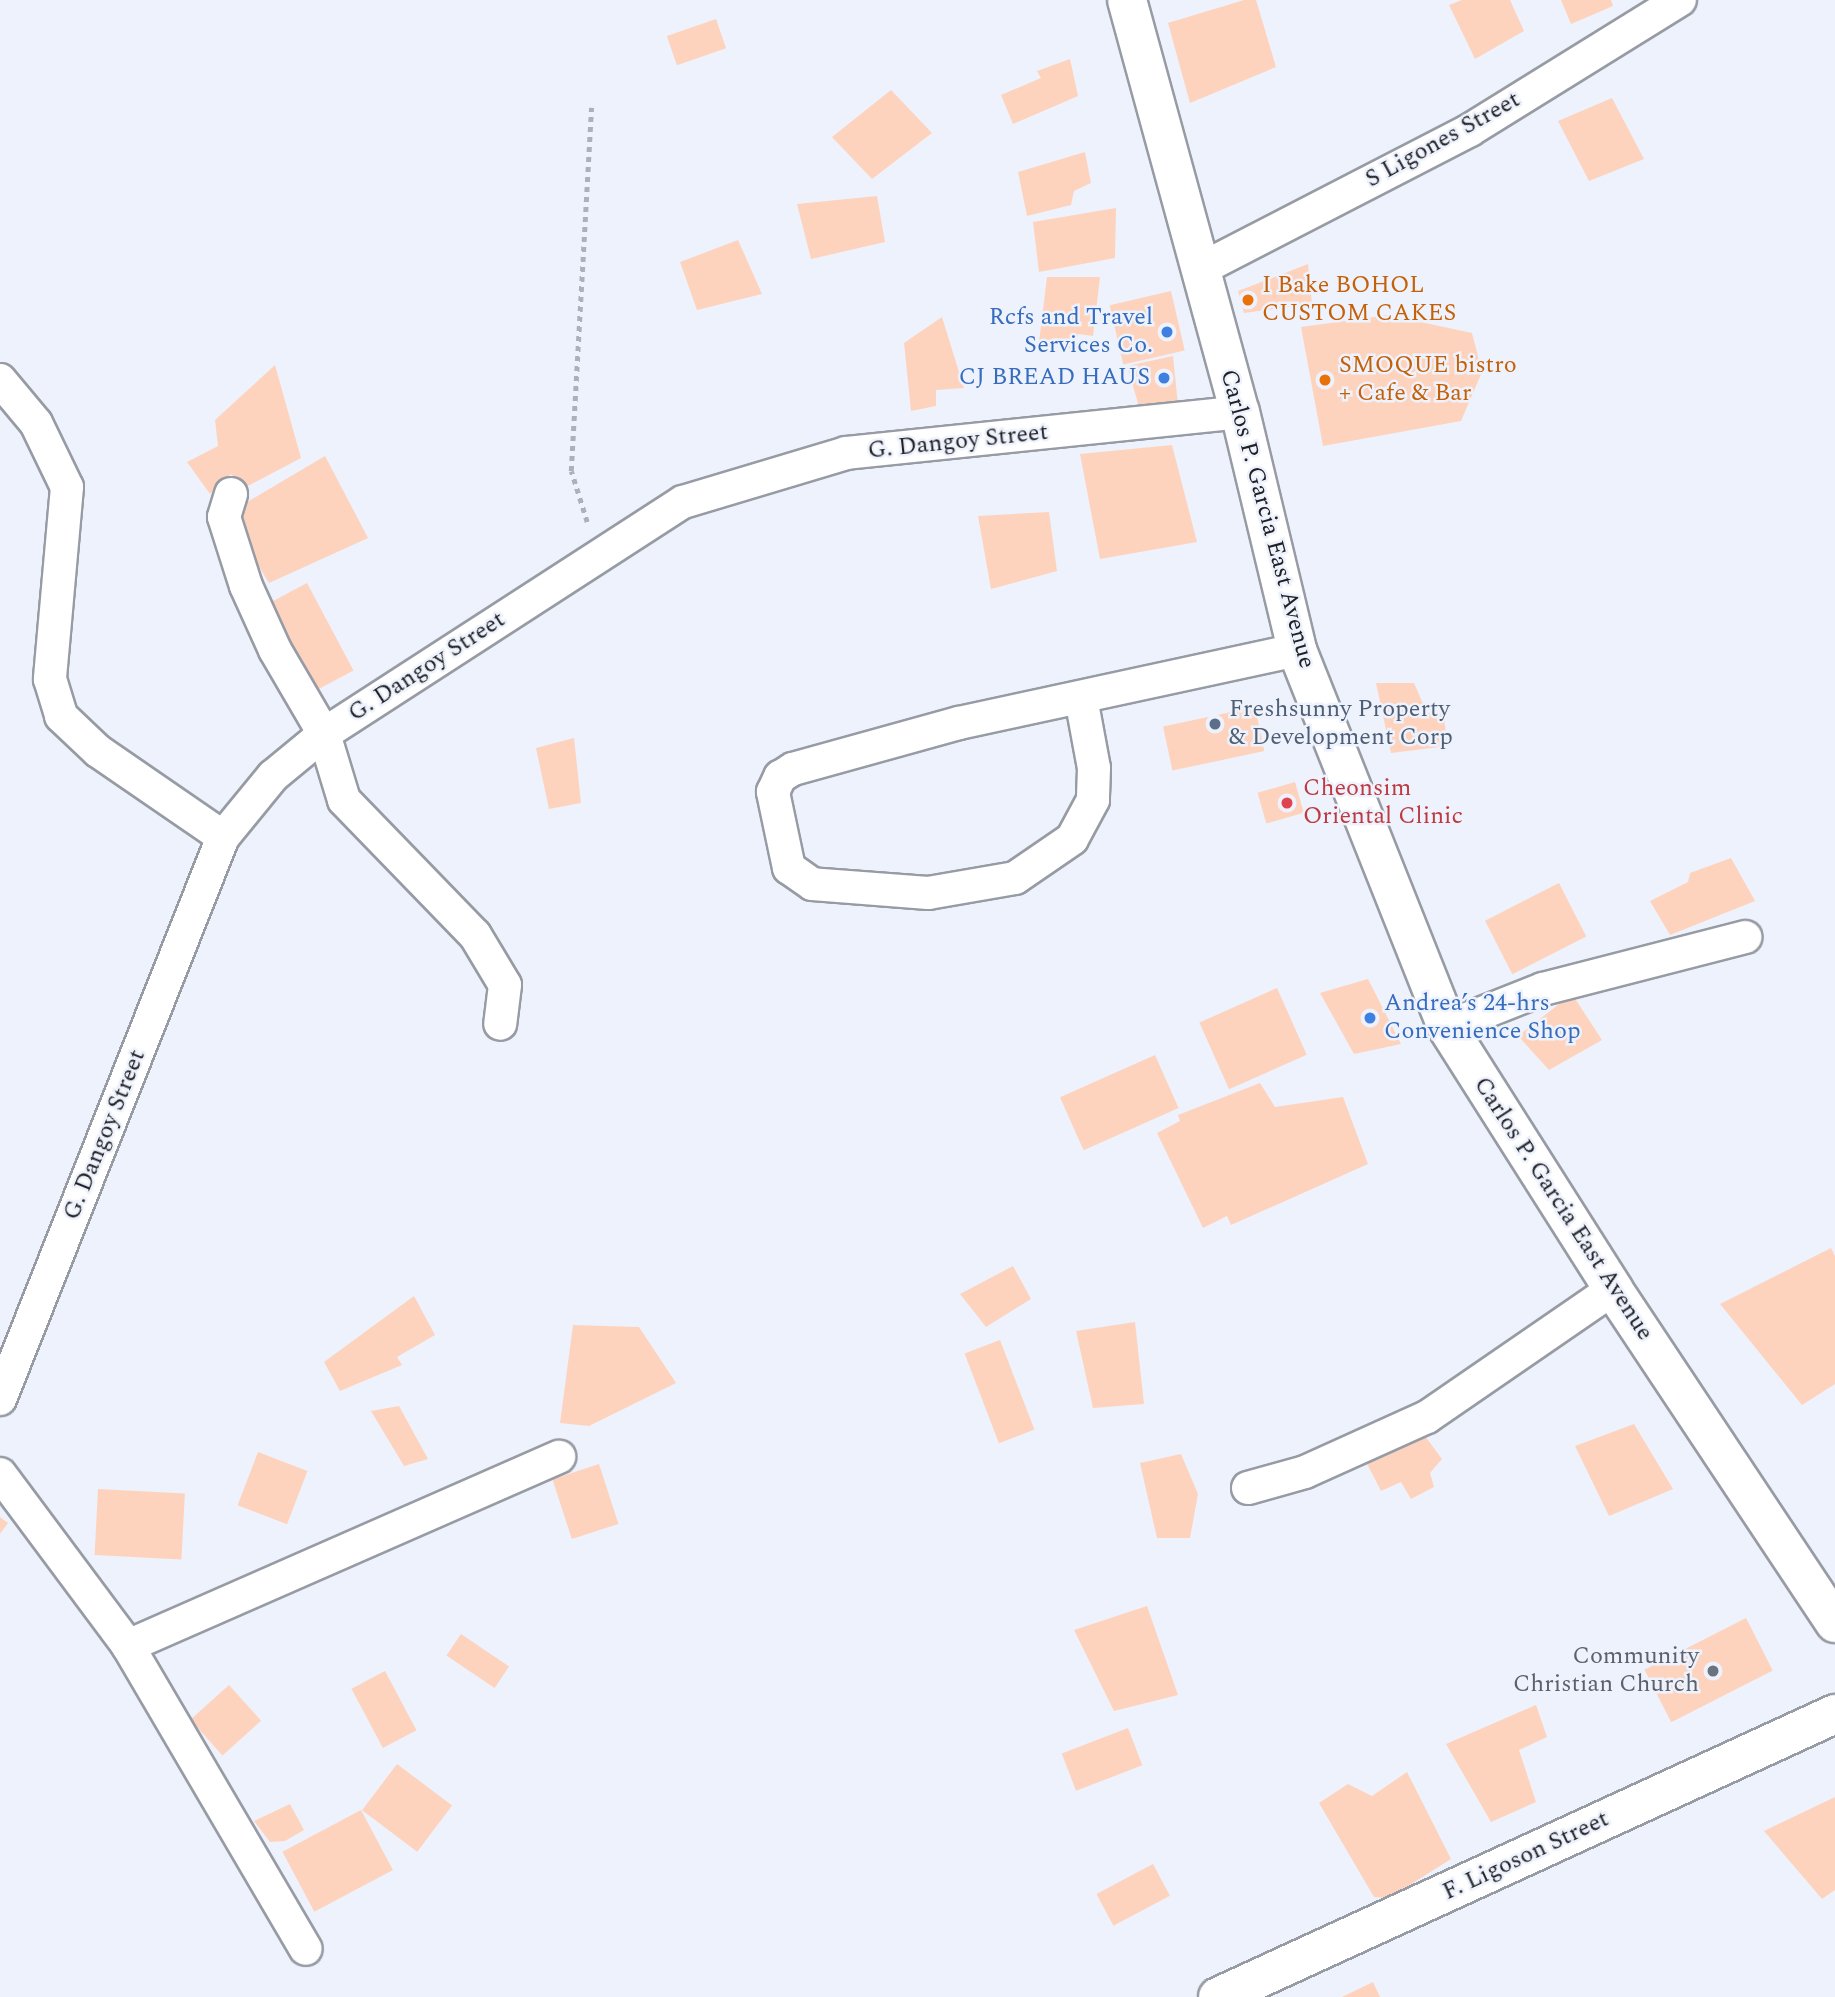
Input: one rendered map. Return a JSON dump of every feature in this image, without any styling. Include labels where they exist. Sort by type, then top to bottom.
[{"type":"main road","name":"Carlos P. Garcia East Avenue","points":[[1127,0],[1240,412],[1297,650],[1447,1027],[1613,1289],[1835,1623]]},
{"type":"main road","name":"F. Ligoson Street","points":[[1217,1997],[1835,1714]]},
{"type":"street","name":"S Ligones Street","points":[[1199,270],[1470,130],[1680,0]]},
{"type":"street","points":[[0,380],[36,423],[67,487],[50,679],[61,716],[98,751],[223,837]]},
{"type":"street","name":"G. Dangoy Street","points":[[0,1399],[223,837],[273,776],[324,734],[683,502],[846,453],[1240,412]]},
{"type":"street","points":[[231,494],[224,517],[246,586],[275,650],[324,734],[344,800],[475,935],[505,985],[500,1024]]},
{"type":"street","points":[[1081,698],[1094,768],[1093,800],[1072,839],[1015,878],[928,893],[812,884],[789,868],[774,792],[780,777],[793,769],[959,723],[1297,650]]},
{"type":"street","points":[[1447,1027],[1543,989],[1745,937]]},
{"type":"street","points":[[1248,1488],[1305,1472],[1427,1417],[1613,1289]]},
{"type":"street","points":[[128,1646],[559,1457]]},
{"type":"street","points":[[0,1474],[128,1646],[306,1949]]},
{"type":"path","points":[[591,108],[570,471],[598,556]]},
{"type":"building","points":[[1244,0],[1256,0],[1276,67],[1190,103],[1168,23]]},
{"type":"building","points":[[1462,0],[1510,0],[1524,31],[1475,59],[1449,5]]},
{"type":"building","points":[[1561,0],[1611,0],[1613,6],[1571,24]]},
{"type":"building","points":[[716,19],[726,48],[677,65],[667,36]]},
{"type":"building","points":[[1070,59],[1078,96],[1013,124],[1001,95],[1041,78],[1037,71]]},
{"type":"building","points":[[891,90],[932,133],[872,179],[832,137]]},
{"type":"building","points":[[1612,98],[1644,159],[1589,181],[1558,121]]},
{"type":"building","points":[[1085,152],[1091,183],[1074,191],[1071,205],[1027,216],[1018,172]]},
{"type":"building","points":[[877,196],[885,242],[811,259],[797,204]]},
{"type":"building","points":[[1116,208],[1115,258],[1039,272],[1033,222]]},
{"type":"building","points":[[738,240],[762,294],[697,310],[680,262]]},
{"type":"building","points":[[1308,264],[1312,304],[1244,313],[1238,291]]},
{"type":"building","points":[[1047,277],[1100,277],[1093,336],[1078,334],[1073,349],[1039,342]]},
{"type":"building","points":[[1171,291],[1185,350],[1123,365],[1110,305]]},
{"type":"building","points":[[1388,315],[1472,333],[1482,372],[1461,421],[1323,446],[1301,327]]},
{"type":"building","points":[[942,317],[964,388],[936,390],[936,406],[911,411],[904,343]]},
{"type":"building","points":[[1173,356],[1178,405],[1141,413],[1127,366]]},
{"type":"building","points":[[275,365],[301,458],[244,488],[231,474],[210,494],[187,462],[218,446],[215,420]]},
{"type":"building","points":[[1172,445],[1197,542],[1100,559],[1080,454]]},
{"type":"building","points":[[325,456],[368,538],[269,583],[227,514]]},
{"type":"building","points":[[1049,512],[1057,571],[991,589],[978,516]]},
{"type":"building","points":[[307,583],[353,670],[310,693],[264,606]]},
{"type":"building","points":[[1376,683],[1414,683],[1427,713],[1443,712],[1448,746],[1391,753]]},
{"type":"building","points":[[1255,707],[1264,751],[1172,771],[1163,727]]},
{"type":"building","points":[[574,738],[581,803],[549,809],[536,748]]},
{"type":"building","points":[[1295,782],[1304,813],[1266,824],[1258,793]]},
{"type":"building","points":[[1731,858],[1755,901],[1670,935],[1650,901],[1688,882],[1690,873]]},
{"type":"building","points":[[1559,883],[1586,936],[1512,974],[1485,921]]},
{"type":"building","points":[[1368,979],[1401,1044],[1354,1054],[1320,993]]},
{"type":"building","points":[[1277,988],[1307,1055],[1229,1089],[1199,1023]]},
{"type":"building","points":[[1572,994],[1602,1040],[1549,1070],[1518,1036]]},
{"type":"building","points":[[1155,1055],[1179,1108],[1084,1150],[1060,1097]]},
{"type":"building","points":[[1260,1083],[1275,1107],[1343,1097],[1368,1164],[1231,1225],[1227,1216],[1203,1228],[1157,1133],[1180,1121],[1178,1115]]},
{"type":"building","points":[[1831,1248],[1835,1256],[1835,1384],[1802,1405],[1720,1304]]},
{"type":"building","points":[[1013,1266],[1031,1299],[986,1327],[960,1294]]},
{"type":"building","points":[[414,1296],[435,1335],[397,1357],[402,1365],[340,1391],[324,1362]]},
{"type":"building","points":[[1135,1322],[1144,1404],[1093,1408],[1076,1331]]},
{"type":"building","points":[[573,1325],[639,1327],[676,1383],[589,1426],[560,1423]]},
{"type":"building","points":[[1000,1340],[1034,1430],[999,1443],[965,1354]]},
{"type":"building","points":[[399,1406],[428,1459],[404,1466],[371,1411]]},
{"type":"building","points":[[1634,1424],[1673,1489],[1609,1516],[1575,1446]]},
{"type":"building","points":[[1419,1428],[1442,1459],[1430,1473],[1434,1487],[1411,1499],[1401,1482],[1381,1491],[1363,1456]]},
{"type":"building","points":[[258,1452],[307,1471],[287,1524],[238,1505]]},
{"type":"building","points":[[1181,1454],[1198,1494],[1190,1538],[1157,1538],[1140,1463]]},
{"type":"building","points":[[599,1464],[618,1524],[572,1539],[552,1479]]},
{"type":"building","points":[[98,1489],[185,1494],[181,1559],[95,1555]]},
{"type":"building","points":[[0,1517],[8,1523],[0,1534]]},
{"type":"building","points":[[1147,1606],[1178,1695],[1114,1711],[1074,1630]]},
{"type":"building","points":[[1746,1618],[1773,1671],[1671,1722],[1644,1670]]},
{"type":"building","points":[[461,1634],[509,1666],[495,1688],[446,1656]]},
{"type":"building","points":[[385,1671],[416,1730],[383,1748],[351,1689]]},
{"type":"building","points":[[229,1685],[261,1721],[222,1755],[190,1720]]},
{"type":"building","points":[[1536,1705],[1547,1737],[1519,1750],[1536,1802],[1491,1822],[1446,1744]]},
{"type":"building","points":[[1128,1728],[1142,1765],[1076,1791],[1062,1753]]},
{"type":"building","points":[[397,1764],[452,1806],[417,1852],[362,1810]]},
{"type":"building","points":[[1407,1772],[1451,1859],[1389,1898],[1374,1897],[1319,1803],[1348,1784],[1372,1796]]},
{"type":"building","points":[[1835,1797],[1835,1890],[1822,1899],[1764,1831]]},
{"type":"building","points":[[290,1804],[304,1830],[285,1841],[270,1842],[254,1821]]},
{"type":"building","points":[[361,1810],[393,1870],[314,1912],[282,1852]]},
{"type":"building","points":[[1153,1864],[1170,1896],[1113,1926],[1096,1894]]},
{"type":"building","points":[[1373,1982],[1380,1997],[1342,1997]]},
{"type":"place","name":"I Bake BOHOL CUSTOM CAKES","points":[[1248,300]]},
{"type":"place","name":"Rcfs and Travel Services Co.","points":[[1167,332]]},
{"type":"place","name":"CJ BREAD HAUS","points":[[1164,378]]},
{"type":"place","name":"SMOQUE bistro + Cafe & Bar","points":[[1325,380]]},
{"type":"place","name":"Freshsunny Property & Development Corp","points":[[1215,724]]},
{"type":"place","name":"Cheonsim Oriental Clinic","points":[[1287,803]]},
{"type":"place","name":"Andrea’s 24-hrs Convenience Shop","points":[[1370,1018]]},
{"type":"place","name":"Community Christian Church","points":[[1713,1671]]}]
